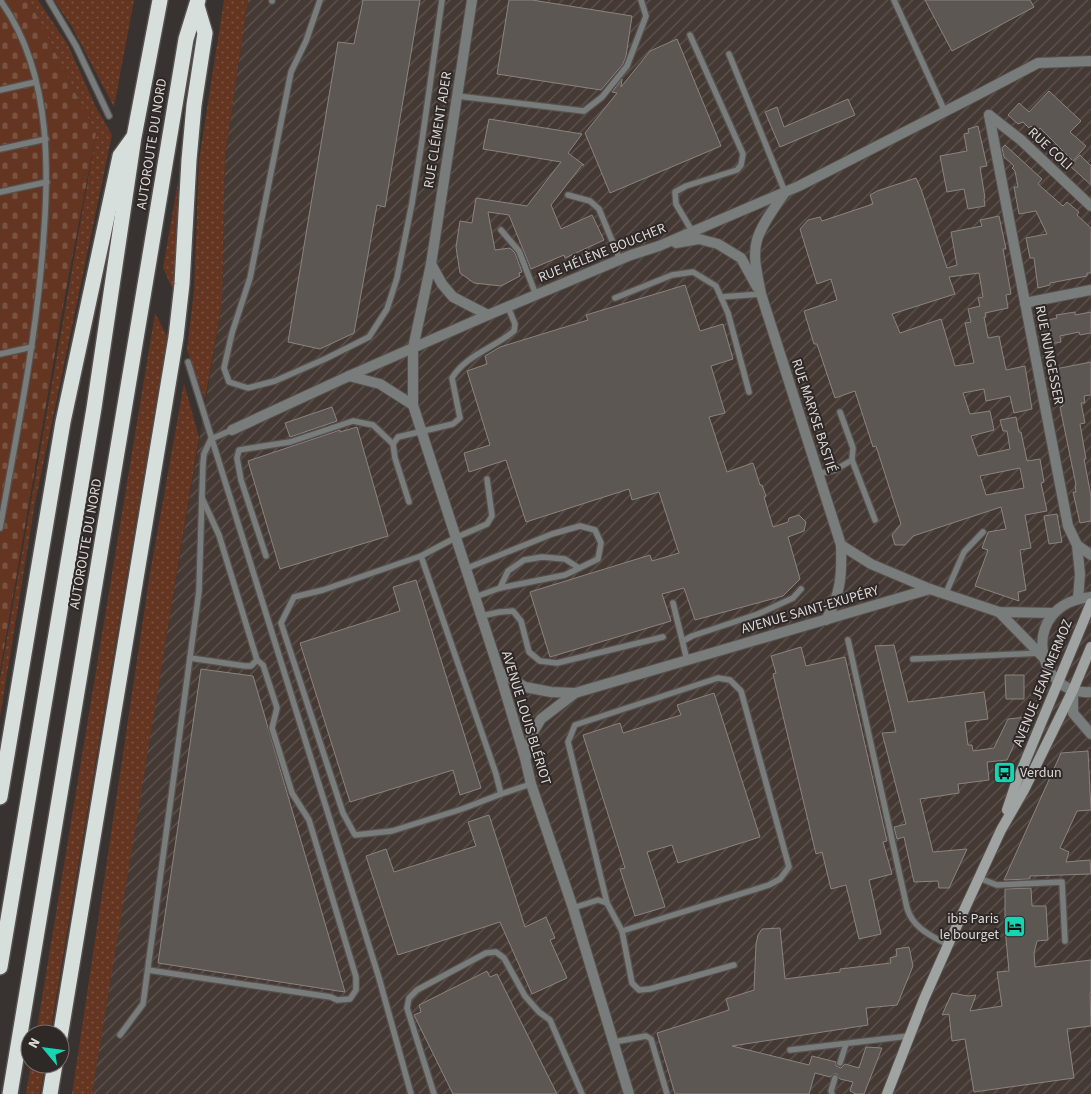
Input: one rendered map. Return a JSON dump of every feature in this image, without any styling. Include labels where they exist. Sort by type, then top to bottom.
[{"type":"highway","name":"AUTOROUTE DU NORD","points":[[0,967],[94,408],[134,137],[160,0]]},
{"type":"highway","name":"AUTOROUTE DU NORD","points":[[10,1094],[186,39],[198,3]]},
{"type":"highway","points":[[62,1024],[176,337],[182,284],[194,105],[205,33],[198,3]]},
{"type":"highway","points":[[0,796],[63,422],[120,156],[134,137]]},
{"type":"highway","points":[[50,1094],[54,1074]]},
{"type":"main road","name":"AVENUE JEAN MERMOZ","points":[[1001,830],[1015,786],[1091,603]]},
{"type":"main road","name":"AVENUE JEAN MERMOZ","points":[[887,1094],[909,1036],[948,945],[1001,830],[1024,790],[1073,690],[1091,647]]},
{"type":"street","name":"RUE CLÉMENT ADER","points":[[413,348],[431,264],[472,0]]},
{"type":"street","name":"RUE HÉLÈNE BOUCHER","points":[[232,430],[488,315],[786,192],[1038,63],[1091,61]]},
{"type":"street","name":"RUE COLI","points":[[989,115],[1021,140],[1091,206]]},
{"type":"street","name":"RUE NUNGESSER","points":[[989,115],[1068,526],[1077,546],[1080,574],[1078,598]]},
{"type":"street","name":"RUE MARYSE BASTIÉ","points":[[786,192],[764,225],[757,240],[755,259],[761,294],[841,545],[841,582],[835,604],[826,620]]},
{"type":"street","name":"RUE MARYSE BASTIÉ","points":[[659,246],[699,239],[718,244],[741,258],[761,294]]},
{"type":"street","points":[[431,264],[442,284],[453,297],[488,315]]},
{"type":"street","points":[[1025,303],[1091,290]]},
{"type":"street","name":"AVENUE LOUIS BLÉRIOT","points":[[413,348],[413,405],[481,616],[525,758],[531,784],[574,908],[630,1094]]},
{"type":"street","points":[[349,376],[380,384],[413,405]]},
{"type":"street","points":[[841,545],[871,564],[930,589],[999,612],[1054,612]]},
{"type":"street","points":[[1077,546],[1091,555]]},
{"type":"street","name":"AVENUE SAINT-EXUPÉRY","points":[[498,671],[525,687],[551,692],[574,693],[930,589]]},
{"type":"street","points":[[1041,655],[1046,626],[1054,612],[1078,598],[1091,597]]},
{"type":"street","points":[[999,612],[1041,655],[1049,670],[1058,681],[1073,690],[1091,692]]},
{"type":"street","points":[[1073,690],[1074,712],[1091,734]]},
{"type":"street","name":"AVENUE SAINT-EXUPÉRY","points":[[525,758],[532,734],[541,719],[574,693]]},
{"type":"lane","points":[[0,0],[15,25],[36,82],[46,139],[47,182],[44,232],[32,347],[0,528]]},
{"type":"lane","points":[[49,0],[76,46],[109,116]]},
{"type":"lane","points":[[320,0],[306,41],[291,72],[250,278],[232,333],[224,368],[229,382],[248,388],[275,381],[325,359],[369,336],[387,309],[397,278],[412,203],[442,0]]},
{"type":"lane","points":[[457,96],[584,111],[602,98],[627,66],[646,16],[641,0]]},
{"type":"lane","points":[[894,0],[945,112]]},
{"type":"lane","points":[[690,35],[743,154],[741,166],[737,170],[686,186],[675,192],[676,204],[692,232]]},
{"type":"lane","points":[[729,54],[786,192]]},
{"type":"lane","points":[[0,90],[36,82]]},
{"type":"lane","points":[[0,149],[46,139]]},
{"type":"lane","points":[[0,192],[47,182]]},
{"type":"lane","points":[[568,195],[590,201],[599,209],[620,260]]},
{"type":"lane","points":[[501,230],[519,251],[536,295]]},
{"type":"lane","points":[[614,298],[672,275],[693,272],[716,286],[728,313],[749,392]]},
{"type":"lane","points":[[721,297],[761,294]]},
{"type":"lane","points":[[409,502],[394,458],[393,444],[398,437],[453,424],[460,418],[452,378],[457,368],[514,332],[515,324],[508,307]]},
{"type":"lane","points":[[0,354],[32,347]]},
{"type":"lane","points":[[188,362],[379,978],[411,1094]]},
{"type":"lane","points":[[840,412],[853,448],[852,460],[875,520]]},
{"type":"lane","points":[[266,556],[241,480],[237,458],[239,450],[290,442],[352,421],[374,425],[393,444]]},
{"type":"lane","points":[[120,1035],[143,1004],[148,970],[199,591],[204,454],[211,439],[232,430]]},
{"type":"lane","points":[[818,474],[835,470],[852,460]]},
{"type":"lane","points":[[487,479],[492,516],[487,524],[455,538],[422,556],[324,590],[294,597],[281,623],[342,813],[356,835],[392,831],[462,809],[531,784]]},
{"type":"lane","points":[[148,970],[331,997],[337,1000],[350,999],[356,990],[356,976],[309,820],[292,793],[272,728],[277,708],[263,665],[256,660],[219,536],[201,497]]},
{"type":"lane","points":[[465,569],[552,534],[580,526],[595,530],[601,543],[598,559],[565,575],[500,588],[475,597]]},
{"type":"lane","points":[[945,594],[964,552],[983,532]]},
{"type":"lane","points":[[422,556],[496,774],[501,794]]},
{"type":"lane","points":[[500,588],[508,571],[524,560],[542,558],[565,560],[579,568]]},
{"type":"lane","points":[[683,641],[692,636],[758,614],[792,598],[800,589]]},
{"type":"lane","points":[[673,603],[687,660]]},
{"type":"lane","points":[[481,616],[513,611],[521,621],[529,652],[540,661],[557,663],[663,637]]},
{"type":"lane","points":[[848,640],[906,908],[910,919],[924,931],[948,945]]},
{"type":"lane","points":[[913,659],[1041,655]]},
{"type":"lane","points":[[190,658],[245,666],[251,666],[256,660]]},
{"type":"lane","points":[[622,932],[770,885],[780,879],[789,867],[741,691],[730,680],[718,678],[575,725],[568,742],[607,903],[622,932],[632,982],[639,990],[650,989],[734,965]]},
{"type":"lane","points":[[979,878],[997,885],[1062,882],[1065,941]]},
{"type":"lane","points":[[574,908],[598,900],[607,903]]},
{"type":"lane","points":[[434,1094],[407,1008],[409,998],[417,990],[486,953],[496,952],[504,958],[525,996],[539,1012],[550,1020],[582,1094]]},
{"type":"lane","points":[[614,1042],[646,1036],[651,1039],[667,1094]]},
{"type":"lane","points":[[790,1050],[909,1036]]},
{"type":"lane","points":[[840,1063],[846,1044]]},
{"type":"lane","points":[[832,1094],[836,1078]]},
{"type":"shaded area","points":[[248,0],[1091,0],[1091,1094],[90,1094],[222,304],[225,156]]},
{"type":"green space","points":[[0,0],[29,0],[96,134],[65,295],[0,671]]},
{"type":"green space","points":[[29,0],[38,0],[68,45],[95,105],[112,135],[35,503],[0,717],[0,678],[96,134]]},
{"type":"green space","points":[[54,0],[134,0],[114,107],[72,27]]},
{"type":"green space","points":[[224,0],[248,0],[225,156],[222,304],[205,400],[187,350],[194,291],[199,160]]},
{"type":"green space","points":[[178,181],[175,277],[173,290],[163,268]]},
{"type":"green space","points":[[155,313],[167,336],[52,1024],[38,1024]]},
{"type":"green space","points":[[184,383],[199,437],[92,1094],[72,1094],[150,573]]},
{"type":"green space","points":[[29,1074],[43,1074],[40,1094],[26,1094]]},
{"type":"building","points":[[363,0],[420,0],[385,207],[377,205],[354,333],[320,349],[288,342],[338,42],[354,44]]},
{"type":"building","points":[[509,0],[532,0],[632,16],[623,64],[601,90],[497,74]]},
{"type":"building","points":[[925,0],[1030,0],[1034,7],[952,51]]},
{"type":"building","points":[[677,39],[721,146],[610,193],[585,133],[617,93],[612,92],[622,79],[621,87],[650,51]]},
{"type":"building","points":[[1049,91],[1081,121],[1070,132],[1086,146],[1073,161],[1040,128],[1037,132],[1023,122],[1018,124],[1008,115],[1019,103],[1029,112]]},
{"type":"building","points":[[848,99],[855,115],[780,147],[765,112],[777,107],[784,127]]},
{"type":"building","points":[[489,119],[582,134],[568,153],[584,165],[582,165],[551,205],[561,229],[592,215],[604,240],[565,258],[564,255],[531,269],[509,215],[488,212],[495,250],[510,248],[515,253],[522,272],[519,273],[520,276],[501,286],[474,283],[460,273],[456,247],[460,221],[472,223],[476,198],[527,206],[561,162],[483,149]]},
{"type":"building","points":[[978,126],[987,166],[980,167],[985,206],[968,209],[964,189],[947,192],[940,156],[967,151],[964,134],[969,133],[968,129]]},
{"type":"building","points":[[1005,145],[1042,179],[1038,184],[1063,206],[1067,202],[1079,212],[1077,215],[1091,228],[1091,273],[1087,273],[1087,276],[1050,283],[1050,285],[1038,288],[1034,258],[1030,258],[1026,238],[1047,234],[1036,211],[1019,214],[1014,187],[1018,187],[1015,171],[1012,168],[1014,166],[1004,157],[1002,148]]},
{"type":"building","points":[[1080,155],[1091,166],[1091,185],[1070,166]]},
{"type":"building","points":[[916,178],[947,268],[957,265],[951,232],[982,226],[980,220],[999,216],[1006,249],[1003,249],[1011,294],[1006,295],[1008,308],[985,313],[986,317],[984,317],[988,338],[999,336],[1006,370],[1025,366],[1032,409],[1014,413],[1010,396],[986,401],[984,389],[963,393],[970,414],[990,411],[994,430],[971,436],[978,456],[1010,449],[1007,431],[1003,431],[1000,420],[1016,417],[1027,461],[1040,459],[1044,482],[1041,483],[1047,511],[1025,515],[1031,548],[1020,550],[1026,590],[1018,592],[1019,601],[975,586],[988,550],[982,548],[988,532],[1006,529],[1001,507],[913,536],[905,545],[895,545],[892,535],[901,524],[876,446],[873,447],[855,391],[835,398],[817,344],[814,344],[804,311],[837,300],[831,279],[817,284],[800,229],[808,220],[820,217],[822,221],[873,204],[870,195]],"holes":[[[979,273],[983,297],[978,298],[980,306],[968,309],[971,322],[965,323],[974,363],[955,366],[941,319],[900,333],[892,314],[955,294],[949,277]],[[1020,468],[1024,488],[986,495],[980,476]]]},
{"type":"building","points":[[685,285],[700,331],[723,324],[733,359],[711,366],[725,413],[709,417],[727,472],[753,463],[760,485],[762,485],[766,496],[764,497],[773,527],[788,522],[789,518],[799,515],[806,522],[804,531],[788,537],[800,579],[783,596],[695,620],[684,588],[662,594],[671,621],[550,657],[530,592],[650,555],[652,561],[679,553],[659,492],[632,500],[629,489],[526,522],[506,460],[469,472],[464,453],[490,445],[467,371],[487,364],[485,356],[500,347],[588,320],[586,315]]},
{"type":"building","points":[[1075,312],[1075,315],[1091,312],[1091,333],[1080,335],[1079,332],[1060,336],[1061,342],[1044,345],[1042,333],[1051,331],[1048,320],[1057,318],[1056,315]]},
{"type":"building","points":[[1091,362],[1091,395],[1084,396],[1085,403],[1081,403],[1085,423],[1080,424],[1091,496],[1091,521],[1080,523],[1073,492],[1076,492],[1076,485],[1060,407],[1063,406],[1059,386],[1054,387],[1050,370]]},
{"type":"building","points":[[332,407],[337,421],[290,437],[285,423]]},
{"type":"building","points":[[357,427],[388,536],[280,569],[248,461],[340,430],[340,432]]},
{"type":"building","points":[[1057,514],[1062,542],[1049,544],[1044,516]]},
{"type":"building","points":[[416,580],[481,788],[460,795],[453,770],[350,802],[300,643],[400,611],[393,587]]},
{"type":"building","points":[[894,645],[908,702],[984,692],[988,719],[965,722],[968,745],[972,745],[973,751],[994,748],[1008,719],[1027,717],[1007,760],[987,762],[989,780],[958,784],[959,793],[920,799],[933,852],[967,849],[949,888],[939,888],[938,881],[914,882],[904,837],[897,839],[894,827],[906,824],[882,733],[896,732],[875,646]]},
{"type":"building","points":[[801,647],[806,666],[845,657],[887,841],[883,842],[892,874],[869,880],[881,934],[859,939],[846,885],[831,889],[822,852],[816,854],[773,674],[776,673],[771,656]]},
{"type":"building","points":[[201,669],[253,676],[345,992],[158,963]]},
{"type":"building","points":[[1005,675],[1024,675],[1024,699],[1006,699]]},
{"type":"building","points":[[714,693],[760,837],[678,863],[672,845],[647,852],[665,907],[635,916],[620,869],[625,868],[583,735],[620,723],[623,733],[681,715],[677,705]]},
{"type":"building","points":[[1088,751],[1091,810],[1077,811],[1060,848],[1069,852],[1066,862],[1090,860],[1091,874],[1030,876],[1030,879],[1004,880],[1061,753]]},
{"type":"building","points":[[489,815],[525,927],[546,917],[555,938],[550,940],[567,978],[532,994],[500,922],[398,955],[366,856],[386,849],[394,872],[476,846],[468,822]]},
{"type":"building","points":[[1031,888],[1032,906],[1046,906],[1048,940],[1037,941],[1034,953],[1035,967],[1091,960],[1091,1026],[1067,1029],[1074,1078],[974,1092],[965,1039],[952,1041],[949,1014],[942,1015],[952,993],[968,996],[976,995],[970,1011],[1002,1006],[997,972],[1009,971],[1005,928],[1005,889]]},
{"type":"building","points":[[780,928],[785,979],[840,972],[840,969],[891,963],[890,958],[897,956],[896,949],[909,947],[913,966],[897,1005],[866,1008],[868,1025],[732,1046],[809,1065],[812,1056],[836,1062],[836,1066],[841,1068],[845,1064],[859,1068],[866,1047],[882,1048],[864,1094],[856,1094],[850,1091],[853,1082],[840,1079],[837,1074],[830,1077],[815,1073],[809,1094],[675,1094],[657,1033],[729,1010],[726,999],[754,990],[758,935],[762,929]]},
{"type":"building","points":[[487,971],[490,977],[497,974],[557,1094],[453,1094],[414,1015],[421,1012],[419,1005]]},
{"type":"place","name":"Verdun","points":[[1004,773]]},
{"type":"place","name":"ibis Paris le bourget","points":[[1015,927]]}]
